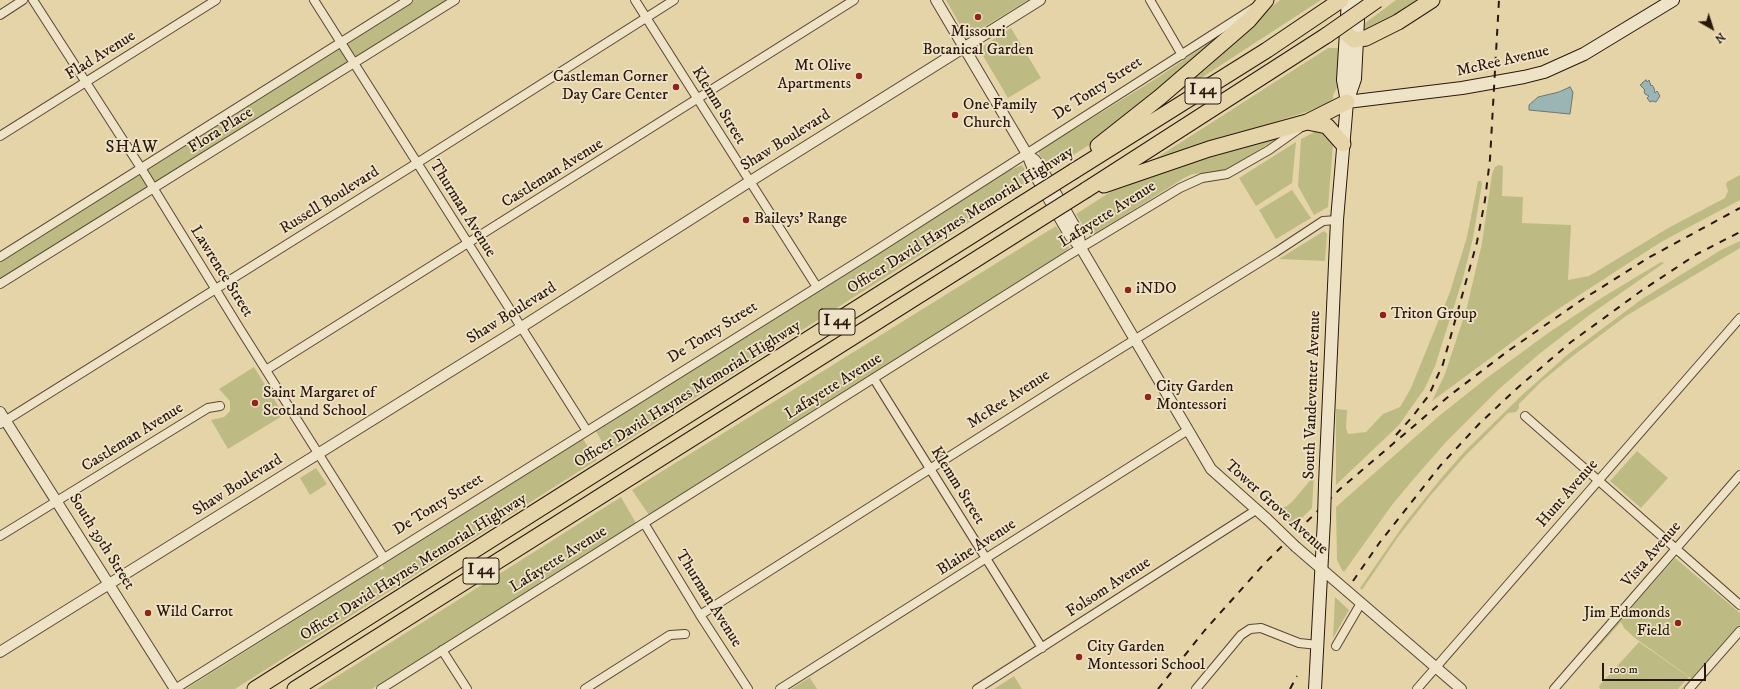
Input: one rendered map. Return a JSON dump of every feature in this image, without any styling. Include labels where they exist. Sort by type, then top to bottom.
[{"type":"highway","points":[[1074,171],[1095,148],[1160,97],[1239,29],[1266,0]]},
{"type":"highway","name":"I 44","points":[[296,689],[1086,190],[1327,35],[1377,0]]},
{"type":"highway","points":[[1351,37],[1366,38],[1398,22],[1432,0]]},
{"type":"highway","name":"Officer David Haynes Memorial Highway","points":[[255,689],[1234,71],[1335,4]]},
{"type":"highway","points":[[1086,190],[1112,183],[1209,149],[1307,122],[1347,102]]},
{"type":"highway","points":[[1307,122],[1328,126],[1343,144]]},
{"type":"main road","name":"South Vandeventer Avenue","points":[[1348,0],[1351,37]]},
{"type":"main road","name":"South Vandeventer Avenue","points":[[1315,689],[1337,220],[1347,102],[1343,80],[1360,0]]},
{"type":"main road","name":"McRee Avenue","points":[[1347,102],[1462,88],[1544,72],[1584,54],[1674,0]]},
{"type":"street","points":[[0,14],[23,0]]},
{"type":"street","name":"Lawrence Street","points":[[33,0],[141,168],[384,558]]},
{"type":"street","name":"Flad Avenue","points":[[0,136],[216,0]]},
{"type":"street","name":"Thurman Avenue","points":[[314,0],[586,431]]},
{"type":"street","name":"Flora Place","points":[[0,257],[408,0]]},
{"type":"street","name":"Flora Place","points":[[0,284],[455,0]]},
{"type":"street","name":"Klemm Street","points":[[635,0],[816,287]]},
{"type":"street","name":"Russell Boulevard","points":[[2,419],[417,163],[674,0]]},
{"type":"street","name":"Castleman Avenue","points":[[266,370],[854,0]]},
{"type":"street","name":"Tower Grove Avenue","points":[[936,0],[1027,154],[1036,177],[1070,236],[1081,248],[1214,474],[1296,547],[1461,689]]},
{"type":"street","name":"Shaw Boulevard","points":[[0,652],[520,328],[749,182],[1040,0]]},
{"type":"street","points":[[1150,0],[1182,55]]},
{"type":"street","name":"De Tonty Street","points":[[175,689],[1027,154],[1266,0]]},
{"type":"street","name":"Lafayette Avenue","points":[[380,689],[1081,248],[1180,188],[1202,178],[1227,174],[1281,142],[1307,122]]},
{"type":"street","name":"McRee Avenue","points":[[700,615],[1323,222],[1337,220]]},
{"type":"street","name":"Hunt Avenue","points":[[1417,689],[1740,318]]},
{"type":"street","name":"Klemm Street","points":[[874,379],[1042,648]]},
{"type":"street","name":"Castleman Avenue","points":[[0,536],[208,408],[220,406]]},
{"type":"street","points":[[1525,416],[1740,605]]},
{"type":"street","name":"South 39th Street","points":[[2,419],[57,500],[175,689]]},
{"type":"street","name":"Blaine Avenue","points":[[780,689],[1188,430]]},
{"type":"street","name":"Vista Avenue","points":[[1554,689],[1740,475]]},
{"type":"street","name":"Folsom Avenue","points":[[977,689],[1256,510]]},
{"type":"street","name":"Thurman Avenue","points":[[644,523],[700,615],[748,689]]},
{"type":"street","points":[[1336,646],[1361,603]]},
{"type":"street","points":[[1196,689],[1241,635],[1250,629],[1261,628],[1299,643],[1318,645]]},
{"type":"street","points":[[1689,689],[1740,631]]},
{"type":"street","points":[[585,689],[670,635],[685,634]]},
{"type":"street","points":[[442,650],[467,689]]},
{"type":"shaded area","points":[[408,0],[455,0],[0,284],[0,257]]},
{"type":"shaded area","name":"Missouri Botanical Garden","points":[[946,0],[1028,0],[969,36],[965,34]]},
{"type":"shaded area","points":[[1280,0],[1321,0],[1158,106],[1216,53]]},
{"type":"shaded area","points":[[1396,0],[1425,0],[1364,32],[1364,24]]},
{"type":"shaded area","points":[[1238,23],[1110,132],[1049,170],[1039,154],[1039,151],[1157,78]]},
{"type":"shaded area","points":[[1011,28],[1041,78],[1008,98],[979,49]]},
{"type":"shaded area","points":[[1328,48],[1340,48],[1337,88],[1333,95],[1333,99],[1327,103],[1306,112],[1147,164]]},
{"type":"shaded area","points":[[1316,131],[1325,133],[1333,144],[1328,207],[1314,215],[1298,186],[1301,139]]},
{"type":"shaded area","points":[[1278,138],[1228,169],[1219,172],[1193,174],[1184,178],[1090,237],[1076,214],[1118,187],[1198,160]]},
{"type":"shaded area","points":[[1296,142],[1292,183],[1256,206],[1239,178]]},
{"type":"shaded area","points":[[1022,165],[1031,181],[914,259],[608,453],[596,431],[1008,171]]},
{"type":"shaded area","points":[[1499,165],[1503,166],[1502,196],[1523,197],[1522,223],[1571,225],[1568,280],[1589,276],[1670,227],[1725,198],[1728,191],[1726,185],[1727,182],[1740,175],[1740,200],[1661,242],[1584,292],[1545,318],[1432,401],[1445,374],[1467,307],[1482,243],[1492,174],[1495,167]]},
{"type":"shaded area","points":[[1478,181],[1481,181],[1482,184],[1473,238],[1463,278],[1435,366],[1425,388],[1399,425],[1336,485],[1336,409],[1347,410],[1346,428],[1348,434],[1366,432],[1383,414],[1400,407],[1411,388],[1450,292],[1467,237]]},
{"type":"shaded area","points":[[1292,190],[1311,218],[1276,239],[1259,210]]},
{"type":"shaded area","points":[[1056,226],[1067,242],[1069,248],[1060,256],[649,515],[632,490]]},
{"type":"shaded area","points":[[1324,231],[1327,234],[1325,261],[1279,259]]},
{"type":"shaded area","points":[[1740,241],[1740,248],[1626,316],[1542,381],[1519,404],[1519,408],[1516,412],[1508,413],[1465,456],[1430,496],[1398,537],[1362,590],[1360,588],[1405,523],[1443,476],[1465,451],[1522,395],[1567,355],[1642,299],[1721,250]]},
{"type":"shaded area","points":[[1661,262],[1664,263],[1588,316],[1538,355],[1498,390],[1446,442],[1411,482],[1392,505],[1344,572],[1342,570],[1337,560],[1336,507],[1439,416],[1488,377],[1551,331]]},
{"type":"shaded area","points":[[254,367],[284,415],[228,449],[211,420],[224,417],[230,411],[230,401],[219,389]]},
{"type":"shaded area","points":[[583,439],[597,460],[235,689],[186,689],[379,567],[381,570],[385,568],[383,565]]},
{"type":"shaded area","points":[[1637,451],[1668,478],[1641,508],[1610,481]]},
{"type":"shaded area","points":[[316,468],[327,484],[310,495],[300,478]]},
{"type":"shaded area","points":[[1314,476],[1312,508],[1293,527],[1276,510],[1287,506],[1292,502]]},
{"type":"shaded area","points":[[621,497],[636,523],[372,689],[317,689]]},
{"type":"shaded area","name":"Jim Edmonds Field","points":[[1675,558],[1740,613],[1740,625],[1684,689],[1681,689],[1691,678],[1635,638],[1624,628],[1621,622],[1595,651],[1594,650]]},
{"type":"shaded area","points":[[1335,597],[1349,610],[1333,638]]},
{"type":"shaded area","points":[[1639,642],[1689,677],[1678,689],[1600,689],[1599,686]]},
{"type":"shaded area","points":[[814,675],[810,678],[817,689],[791,689]]},
{"type":"shaded area","points":[[1014,676],[1022,689],[994,689]]},
{"type":"water","points":[[1646,80],[1647,82],[1649,80],[1655,93],[1657,91],[1660,96],[1656,102],[1650,102],[1647,98],[1649,96],[1645,94],[1645,90],[1640,85]]},
{"type":"water","points":[[1570,87],[1573,92],[1570,114],[1529,110],[1529,105],[1538,97],[1559,92]]},
{"type":"railway","points":[[1396,435],[1429,395],[1443,364],[1477,242],[1485,200],[1490,159],[1499,0]]},
{"type":"railway","points":[[1158,689],[1205,630],[1264,564],[1340,489],[1449,396],[1508,351],[1580,301],[1648,258],[1740,208]]},
{"type":"railway","points":[[1353,581],[1380,542],[1440,466],[1479,424],[1515,390],[1571,342],[1641,291],[1697,254],[1740,232]]},
{"type":"railway","points":[[1290,689],[1297,676]]},
{"type":"place","name":"Missouri Botanical Garden","points":[[978,17]]},
{"type":"place","name":"Mt Olive Apartments","points":[[859,76]]},
{"type":"place","name":"Castleman Corner Day Care Center","points":[[676,87]]},
{"type":"place","name":"One Family Church","points":[[955,115]]},
{"type":"place","name":"Baileys’ Range","points":[[746,220]]},
{"type":"place","name":"iNDO","points":[[1128,290]]},
{"type":"place","name":"Triton Group","points":[[1383,315]]},
{"type":"place","name":"City Garden Montessori","points":[[1148,397]]},
{"type":"place","name":"Saint Margaret of Scotland School","points":[[255,403]]},
{"type":"place","name":"Wild Carrot","points":[[148,613]]},
{"type":"place","name":"Jim Edmonds Field","points":[[1678,623]]},
{"type":"place","name":"City Garden Montessori School","points":[[1079,657]]},
{"type":"district","name":"SHAW","points":[[132,148]]}]
